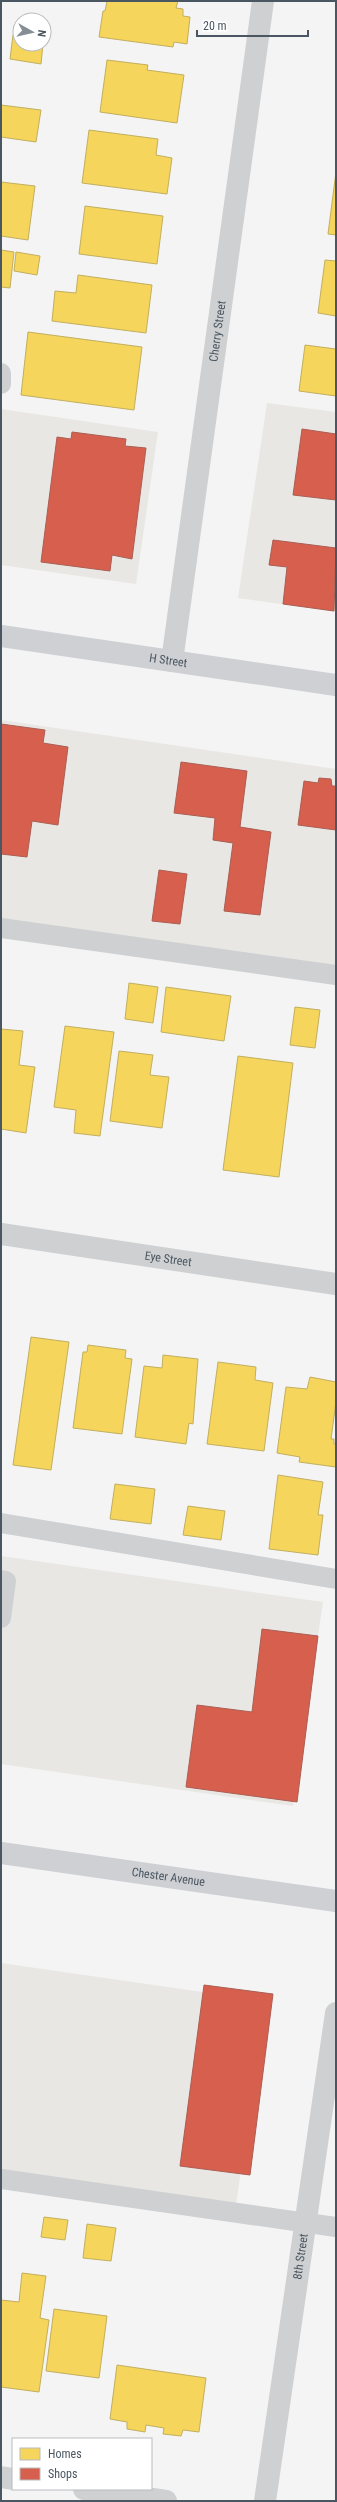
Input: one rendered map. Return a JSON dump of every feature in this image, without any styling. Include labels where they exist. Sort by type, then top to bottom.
[{"type":"street","name":"Cherry Street","points":[[172,661],[263,1]]},
{"type":"street","name":"H Street","points":[[1,636],[336,685]]},
{"type":"street","name":"Eye Street","points":[[1,1234],[336,1284]]},
{"type":"street","name":"Chester Avenue","points":[[1,1853],[336,1901]]},
{"type":"street","name":"8th Street","points":[[265,2501],[336,2013]]},
{"type":"street","points":[[1,2477],[12,2479]]},
{"type":"street","points":[[91,2490],[166,2501]]},
{"type":"lane","points":[[1,373],[1,384]]},
{"type":"lane","points":[[1,928],[336,975]]},
{"type":"lane","points":[[1,1524],[336,1578]]},
{"type":"lane","points":[[1,1580],[6,1580],[1,1618]]},
{"type":"lane","points":[[1,2179],[336,2227]]},
{"type":"shaded area","points":[[267,403],[336,412],[336,612],[238,598]]},
{"type":"shaded area","points":[[1,409],[158,432],[136,584],[1,565]]},
{"type":"shaded area","points":[[1,720],[336,769],[336,977],[1,929]]},
{"type":"shaded area","points":[[1,1556],[323,1602],[293,1806],[1,1764]]},
{"type":"shaded area","points":[[1,1963],[265,2001],[236,2205],[1,2171]]},
{"type":"building: Homes","points":[[107,1],[178,1],[176,8],[183,9],[183,16],[190,17],[187,44],[174,42],[173,47],[99,37],[103,11],[105,11]]},
{"type":"building: Homes","points":[[12,43],[12,52],[42,52],[41,64],[10,59]]},
{"type":"building: Homes","points":[[107,60],[148,65],[147,70],[184,75],[177,123],[100,112]]},
{"type":"building: Homes","points":[[1,105],[41,110],[36,142],[1,137]]},
{"type":"building: Homes","points":[[89,130],[158,139],[156,155],[172,158],[167,194],[82,183]]},
{"type":"building: Homes","points":[[336,172],[336,235],[328,234]]},
{"type":"building: Homes","points":[[1,182],[35,186],[28,240],[1,236]]},
{"type":"building: Homes","points":[[85,206],[163,216],[157,264],[79,254]]},
{"type":"building: Homes","points":[[1,250],[14,252],[10,288],[1,287]]},
{"type":"building: Homes","points":[[16,252],[40,256],[37,275],[14,271]]},
{"type":"building: Homes","points":[[325,260],[336,261],[336,316],[318,313]]},
{"type":"building: Homes","points":[[78,275],[152,285],[146,333],[52,321],[55,291],[76,293]]},
{"type":"building: Homes","points":[[28,332],[142,347],[134,410],[21,395]]},
{"type":"building: Homes","points":[[305,345],[336,349],[336,396],[299,391]]},
{"type":"building: Homes","points":[[129,983],[158,987],[153,1023],[125,1019]]},
{"type":"building: Homes","points":[[166,987],[231,996],[224,1041],[161,1032]]},
{"type":"building: Homes","points":[[295,1007],[320,1010],[315,1048],[290,1045]]},
{"type":"building: Homes","points":[[65,1026],[114,1032],[100,1136],[74,1133],[76,1110],[54,1107]]},
{"type":"building: Homes","points":[[1,1029],[23,1031],[19,1065],[35,1067],[26,1133],[1,1129]]},
{"type":"building: Homes","points":[[119,1051],[153,1055],[150,1075],[169,1077],[162,1128],[110,1121]]},
{"type":"building: Homes","points":[[238,1056],[293,1063],[279,1177],[223,1170]]},
{"type":"building: Homes","points":[[31,1337],[69,1342],[51,1470],[13,1465]]},
{"type":"building: Homes","points":[[88,1345],[126,1350],[125,1358],[132,1359],[122,1434],[73,1428],[83,1352],[87,1352]]},
{"type":"building: Homes","points":[[163,1355],[198,1359],[193,1424],[189,1423],[186,1444],[135,1437],[144,1366],[162,1368]]},
{"type":"building: Homes","points":[[218,1362],[256,1367],[255,1380],[273,1383],[264,1451],[207,1444]]},
{"type":"building: Homes","points":[[310,1377],[336,1382],[336,1402],[331,1439],[334,1439],[334,1444],[336,1444],[336,1467],[299,1462],[300,1457],[277,1453],[286,1387],[307,1389]]},
{"type":"building: Homes","points":[[278,1475],[323,1482],[318,1515],[323,1515],[318,1555],[269,1549]]},
{"type":"building: Homes","points":[[115,1484],[155,1489],[151,1524],[110,1519]]},
{"type":"building: Homes","points":[[188,1506],[225,1511],[221,1540],[183,1535]]},
{"type":"building: Homes","points":[[44,2217],[68,2220],[65,2240],[41,2237]]},
{"type":"building: Homes","points":[[87,2224],[116,2228],[111,2261],[83,2258]]},
{"type":"building: Homes","points":[[22,2273],[46,2276],[40,2318],[49,2320],[39,2392],[1,2387],[1,2300],[19,2302]]},
{"type":"building: Homes","points":[[54,2309],[107,2316],[99,2378],[46,2371]]},
{"type":"building: Homes","points":[[117,2365],[206,2378],[199,2432],[183,2430],[181,2436],[163,2434],[164,2428],[146,2425],[145,2432],[127,2429],[127,2422],[110,2419]]},
{"type":"building: Shops","points":[[302,429],[336,434],[336,500],[293,495]]},
{"type":"building: Shops","points":[[72,432],[126,439],[125,446],[146,448],[132,559],[112,555],[110,571],[41,562],[57,437],[71,439]]},
{"type":"building: Shops","points":[[273,540],[336,548],[334,611],[283,604],[287,567],[269,565]]},
{"type":"building: Shops","points":[[1,724],[45,730],[43,743],[68,747],[58,825],[32,821],[27,857],[1,854]]},
{"type":"building: Shops","points":[[181,762],[247,771],[240,827],[271,832],[260,915],[224,911],[233,843],[213,840],[215,818],[174,813]]},
{"type":"building: Shops","points":[[319,778],[331,779],[332,786],[336,786],[336,830],[298,825],[304,781],[318,783]]},
{"type":"building: Shops","points":[[159,870],[187,874],[180,924],[152,921]]},
{"type":"building: Shops","points":[[262,1629],[318,1636],[297,1802],[186,1787],[197,1705],[252,1712]]},
{"type":"building: Shops","points":[[204,1985],[273,1994],[250,2175],[180,2166]]}]
